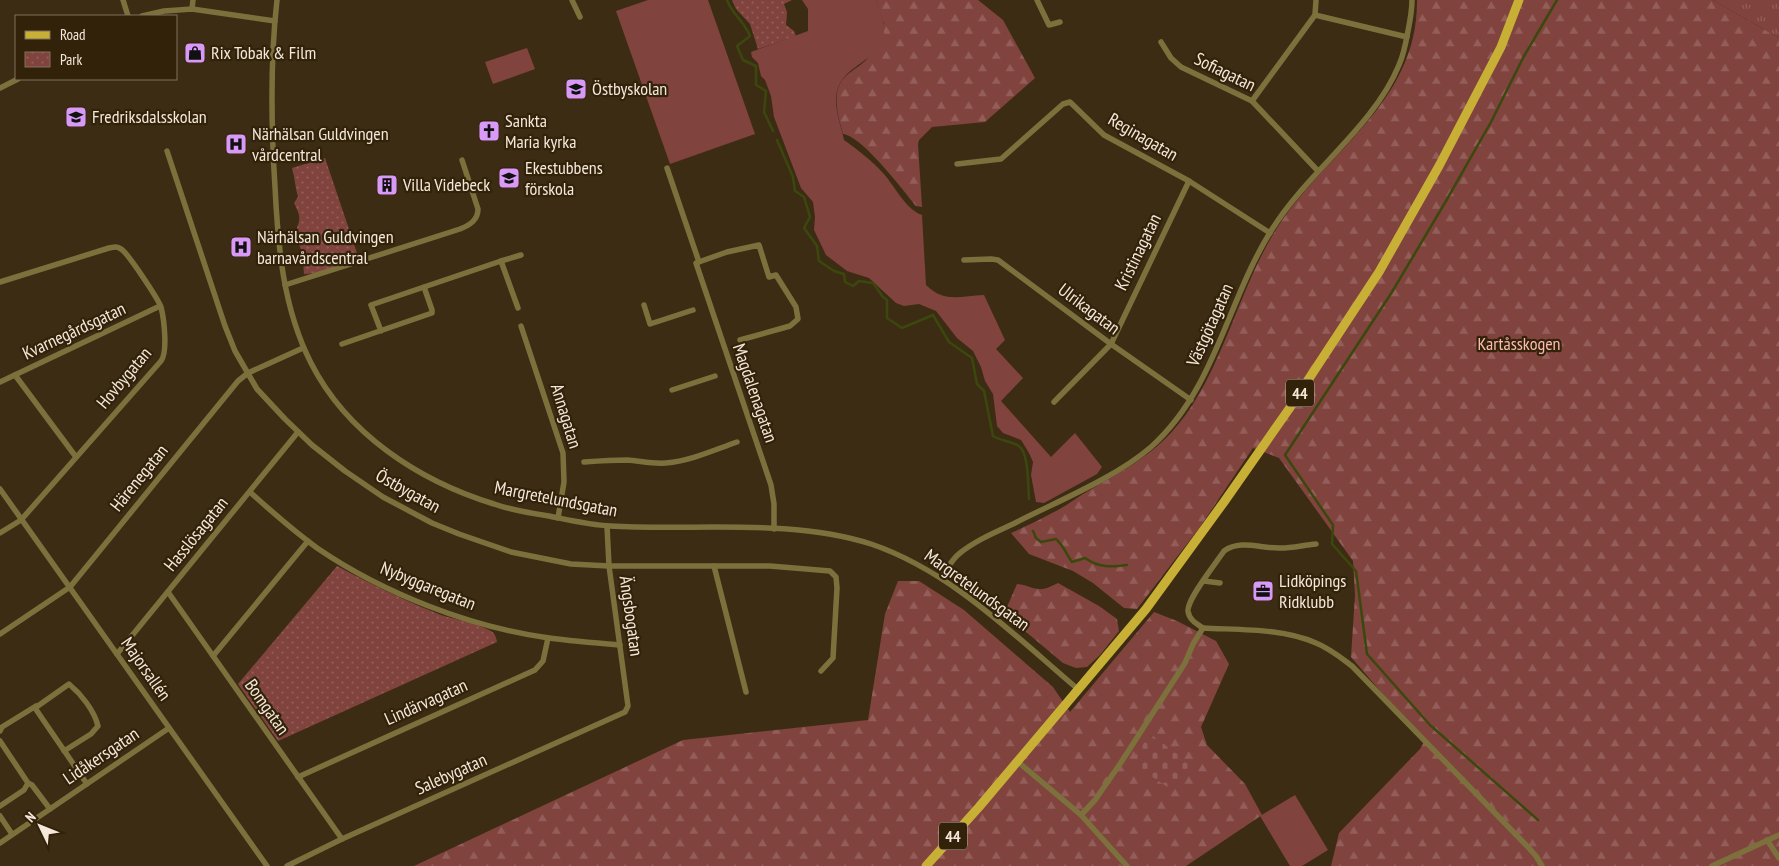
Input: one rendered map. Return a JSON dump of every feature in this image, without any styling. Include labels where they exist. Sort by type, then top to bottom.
[{"type":"main road","name":"44","points":[[926,866],[1079,690],[1146,609],[1290,409],[1379,272],[1439,166],[1501,47],[1519,0]]},
{"type":"street","points":[[123,0],[128,15]]},
{"type":"street","points":[[192,9],[193,0]]},
{"type":"street","name":"Margretelundsgatan","points":[[277,0],[272,131],[278,239],[285,285],[295,326],[303,348],[319,379],[340,408],[366,434],[397,458],[433,480],[459,492],[494,504],[558,518],[607,526],[817,531],[852,538],[888,550],[911,560],[941,578],[997,620],[1079,690]]},
{"type":"street","points":[[572,0],[580,17]]},
{"type":"street","points":[[1037,0],[1049,25],[1060,22]]},
{"type":"street","points":[[1252,101],[1316,15],[1316,0]]},
{"type":"street","name":"Västgötagatan","points":[[941,578],[960,553],[981,539],[1089,486],[1130,463],[1158,440],[1179,417],[1191,400],[1206,372],[1251,269],[1282,214],[1360,125],[1386,90],[1400,64],[1407,37],[1412,0]]},
{"type":"street","points":[[146,15],[164,11],[192,9],[275,20]]},
{"type":"street","points":[[1316,15],[1407,37]]},
{"type":"street","name":"Sofiagatan","points":[[1161,42],[1171,58],[1181,67],[1252,101],[1318,172]]},
{"type":"street","points":[[0,88],[16,80]]},
{"type":"street","name":"Reginagatan","points":[[957,164],[1001,159],[1063,104],[1070,102],[1104,135],[1189,181],[1270,233]]},
{"type":"street","name":"Östbygatan","points":[[167,150],[235,351],[266,399],[298,432],[331,460],[363,484],[432,523],[511,552],[571,564],[609,566],[770,566],[830,571],[834,574],[837,582],[833,658],[821,671]]},
{"type":"street","points":[[285,285],[452,232],[472,223],[478,214],[478,209],[462,160]]},
{"type":"street","points":[[667,168],[699,262],[727,252],[759,245],[770,277],[776,275],[796,308],[798,319],[790,326],[740,340]]},
{"type":"street","name":"Kristinagatan","points":[[1054,402],[1111,344],[1189,181]]},
{"type":"street","name":"Hovbygatan","points":[[0,282],[117,247],[125,252],[160,306],[164,343],[163,359],[21,520],[0,533]]},
{"type":"street","points":[[381,331],[371,305],[522,255]]},
{"type":"street","name":"Ulrikagatan","points":[[964,260],[998,260],[1111,344],[1191,400]]},
{"type":"street","points":[[501,262],[518,308]]},
{"type":"street","name":"Magdalenagatan","points":[[699,262],[696,263],[697,269],[771,485],[774,504],[774,529]]},
{"type":"street","points":[[342,344],[432,313],[424,287]]},
{"type":"street","points":[[644,305],[650,324],[693,310]]},
{"type":"street","name":"Kvarnegårdsgatan","points":[[0,382],[160,306]]},
{"type":"street","name":"Annagatan","points":[[521,326],[563,453],[564,482],[558,518]]},
{"type":"street","name":"Härenegatan","points":[[0,634],[70,587],[234,385],[248,373],[303,348]]},
{"type":"street","points":[[15,375],[76,457]]},
{"type":"street","points":[[672,390],[715,376]]},
{"type":"street","name":"Hasslösagatan","points":[[117,654],[298,432]]},
{"type":"street","points":[[584,462],[617,460],[644,464],[672,462],[737,442]]},
{"type":"street","name":"Majorsallén","points":[[0,489],[267,866]]},
{"type":"street","name":"Nybyggaregatan","points":[[250,492],[308,541],[366,577],[420,602],[481,624],[548,638],[620,645]]},
{"type":"street","name":"Ängsbogatan","points":[[607,526],[609,566],[627,709]]},
{"type":"street","points":[[213,656],[308,541]]},
{"type":"street","points":[[1316,544],[1281,548],[1231,546],[1224,551],[1190,600],[1188,610],[1190,617],[1203,628],[1253,630],[1290,636],[1315,642],[1333,652],[1352,666],[1381,694],[1532,851],[1542,866]]},
{"type":"street","points":[[714,566],[746,692]]},
{"type":"street","points":[[1204,581],[1220,583]]},
{"type":"street","name":"Bomgatan","points":[[168,592],[342,839]]},
{"type":"street","points":[[1081,815],[1095,800],[1130,748],[1185,663],[1193,644],[1203,628]]},
{"type":"street","name":"Lindärvagatan","points":[[298,777],[535,670],[543,661],[548,638]]},
{"type":"street","points":[[0,730],[69,684],[80,694],[97,721],[98,726],[91,734],[64,751]]},
{"type":"street","points":[[36,706],[35,708],[87,784]]},
{"type":"street","name":"Salebygatan","points":[[287,866],[342,839],[625,712],[627,709]]},
{"type":"street","name":"Lidåkersgatan","points":[[0,842],[169,728]]},
{"type":"street","points":[[0,741],[28,783],[32,785],[50,809]]},
{"type":"street","points":[[1017,761],[1081,815],[1126,866]]},
{"type":"street","points":[[0,806],[24,790],[28,783]]},
{"type":"street","points":[[0,816],[12,834]]},
{"type":"street","points":[[1712,866],[1779,835]]},
{"type":"street","points":[[1767,840],[1779,858]]},
{"type":"green space","points":[[648,0],[708,0],[755,134],[670,164],[616,11]]},
{"type":"green space","points":[[732,0],[792,0],[784,4],[787,12],[786,25],[794,31],[796,36],[758,49],[750,24],[736,9]]},
{"type":"green space","points":[[802,0],[876,0],[884,26],[883,38],[879,47],[841,81],[837,91],[837,109],[844,140],[874,164],[905,203],[922,215],[926,285],[933,291],[946,296],[984,295],[1005,340],[996,349],[1023,378],[1001,401],[1051,457],[1075,433],[1102,467],[1097,474],[1044,503],[1036,502],[1031,475],[1033,462],[1021,440],[1003,433],[997,426],[993,394],[985,381],[973,351],[957,338],[936,311],[919,304],[904,306],[896,303],[869,278],[847,271],[826,255],[814,230],[813,202],[801,188],[774,117],[771,96],[765,80],[761,76],[758,63],[752,57],[751,52],[808,31],[808,9]]},
{"type":"green space","points":[[876,0],[978,0],[1003,20],[1035,78],[985,122],[932,127],[919,140],[922,207],[916,206],[871,153],[851,137],[843,134],[839,119],[838,88],[848,74],[867,59],[884,24]]},
{"type":"green space","name":"Kartåsskogen","points":[[1417,0],[1713,0],[1779,38],[1779,866],[1331,866],[1339,833],[1420,749],[1424,742],[1351,657],[1355,595],[1353,561],[1279,458],[1253,448],[1200,527],[1137,609],[1124,608],[1093,583],[1073,571],[1029,554],[1011,533],[1062,508],[1142,458],[1170,434],[1187,413],[1215,363],[1249,283],[1274,233],[1294,204],[1364,126],[1385,99],[1402,69],[1413,37]]},
{"type":"green space","points":[[1713,0],[1779,0],[1779,38]]},
{"type":"green space","points":[[527,48],[535,69],[493,84],[485,62]]},
{"type":"green space","points":[[325,158],[357,253],[333,269],[304,274],[304,259],[299,244],[301,241],[297,227],[299,218],[294,203],[298,197],[292,168]]},
{"type":"green space","points":[[337,566],[428,610],[483,627],[493,633],[497,642],[278,741],[238,684]]},
{"type":"green space","points":[[898,581],[919,581],[964,610],[1053,687],[1070,712],[1154,612],[1177,621],[1216,641],[1229,664],[1201,727],[1207,745],[1245,784],[1262,815],[1186,866],[414,866],[683,740],[868,720],[885,614]]},
{"type":"green space","points":[[1058,583],[1099,606],[1117,619],[1119,631],[1100,655],[1087,667],[1076,668],[1063,663],[1007,616],[1007,607],[1017,584],[1041,589]]},
{"type":"green space","points":[[1150,734],[1191,764],[1172,790],[1131,763]]},
{"type":"green space","points":[[1295,795],[1328,850],[1302,866],[1290,866],[1260,816]]},
{"type":"waterway","points":[[727,0],[750,36],[737,46],[743,60],[756,66],[756,85],[766,91],[764,112],[773,131]]},
{"type":"waterway","points":[[1538,820],[1430,725],[1367,654],[1356,571],[1332,544],[1333,525],[1285,455],[1392,292],[1491,122],[1524,56],[1557,0]]},
{"type":"waterway","points":[[777,140],[793,177],[795,191],[804,197],[810,217],[804,228],[817,246],[819,261],[834,271],[844,274],[845,282],[853,286],[859,281],[873,283],[887,300],[887,318],[902,328],[933,315],[949,342],[972,358],[977,384],[984,391],[993,436],[1019,446],[1025,456],[1029,499]]},
{"type":"waterway","points":[[1033,531],[1036,538],[1041,542],[1056,539],[1072,562],[1085,558],[1095,564],[1105,566],[1127,565]]},
{"type":"place","name":"Rix Tobak & Film","points":[[195,53]]},
{"type":"place","name":"Östbyskolan","points":[[576,89]]},
{"type":"place","name":"Fredriksdalsskolan","points":[[76,117]]},
{"type":"place","name":"Sankta Maria kyrka","points":[[489,131]]},
{"type":"place","name":"Närhälsan Guldvingen vårdcentral","points":[[236,144]]},
{"type":"place","name":"Ekestubbens förskola","points":[[509,178]]},
{"type":"place","name":"Villa Videbeck","points":[[387,185]]},
{"type":"place","name":"Närhälsan Guldvingen barnavårdscentral","points":[[241,247]]},
{"type":"place","name":"Lidköpings Ridklubb","points":[[1263,591]]}]
